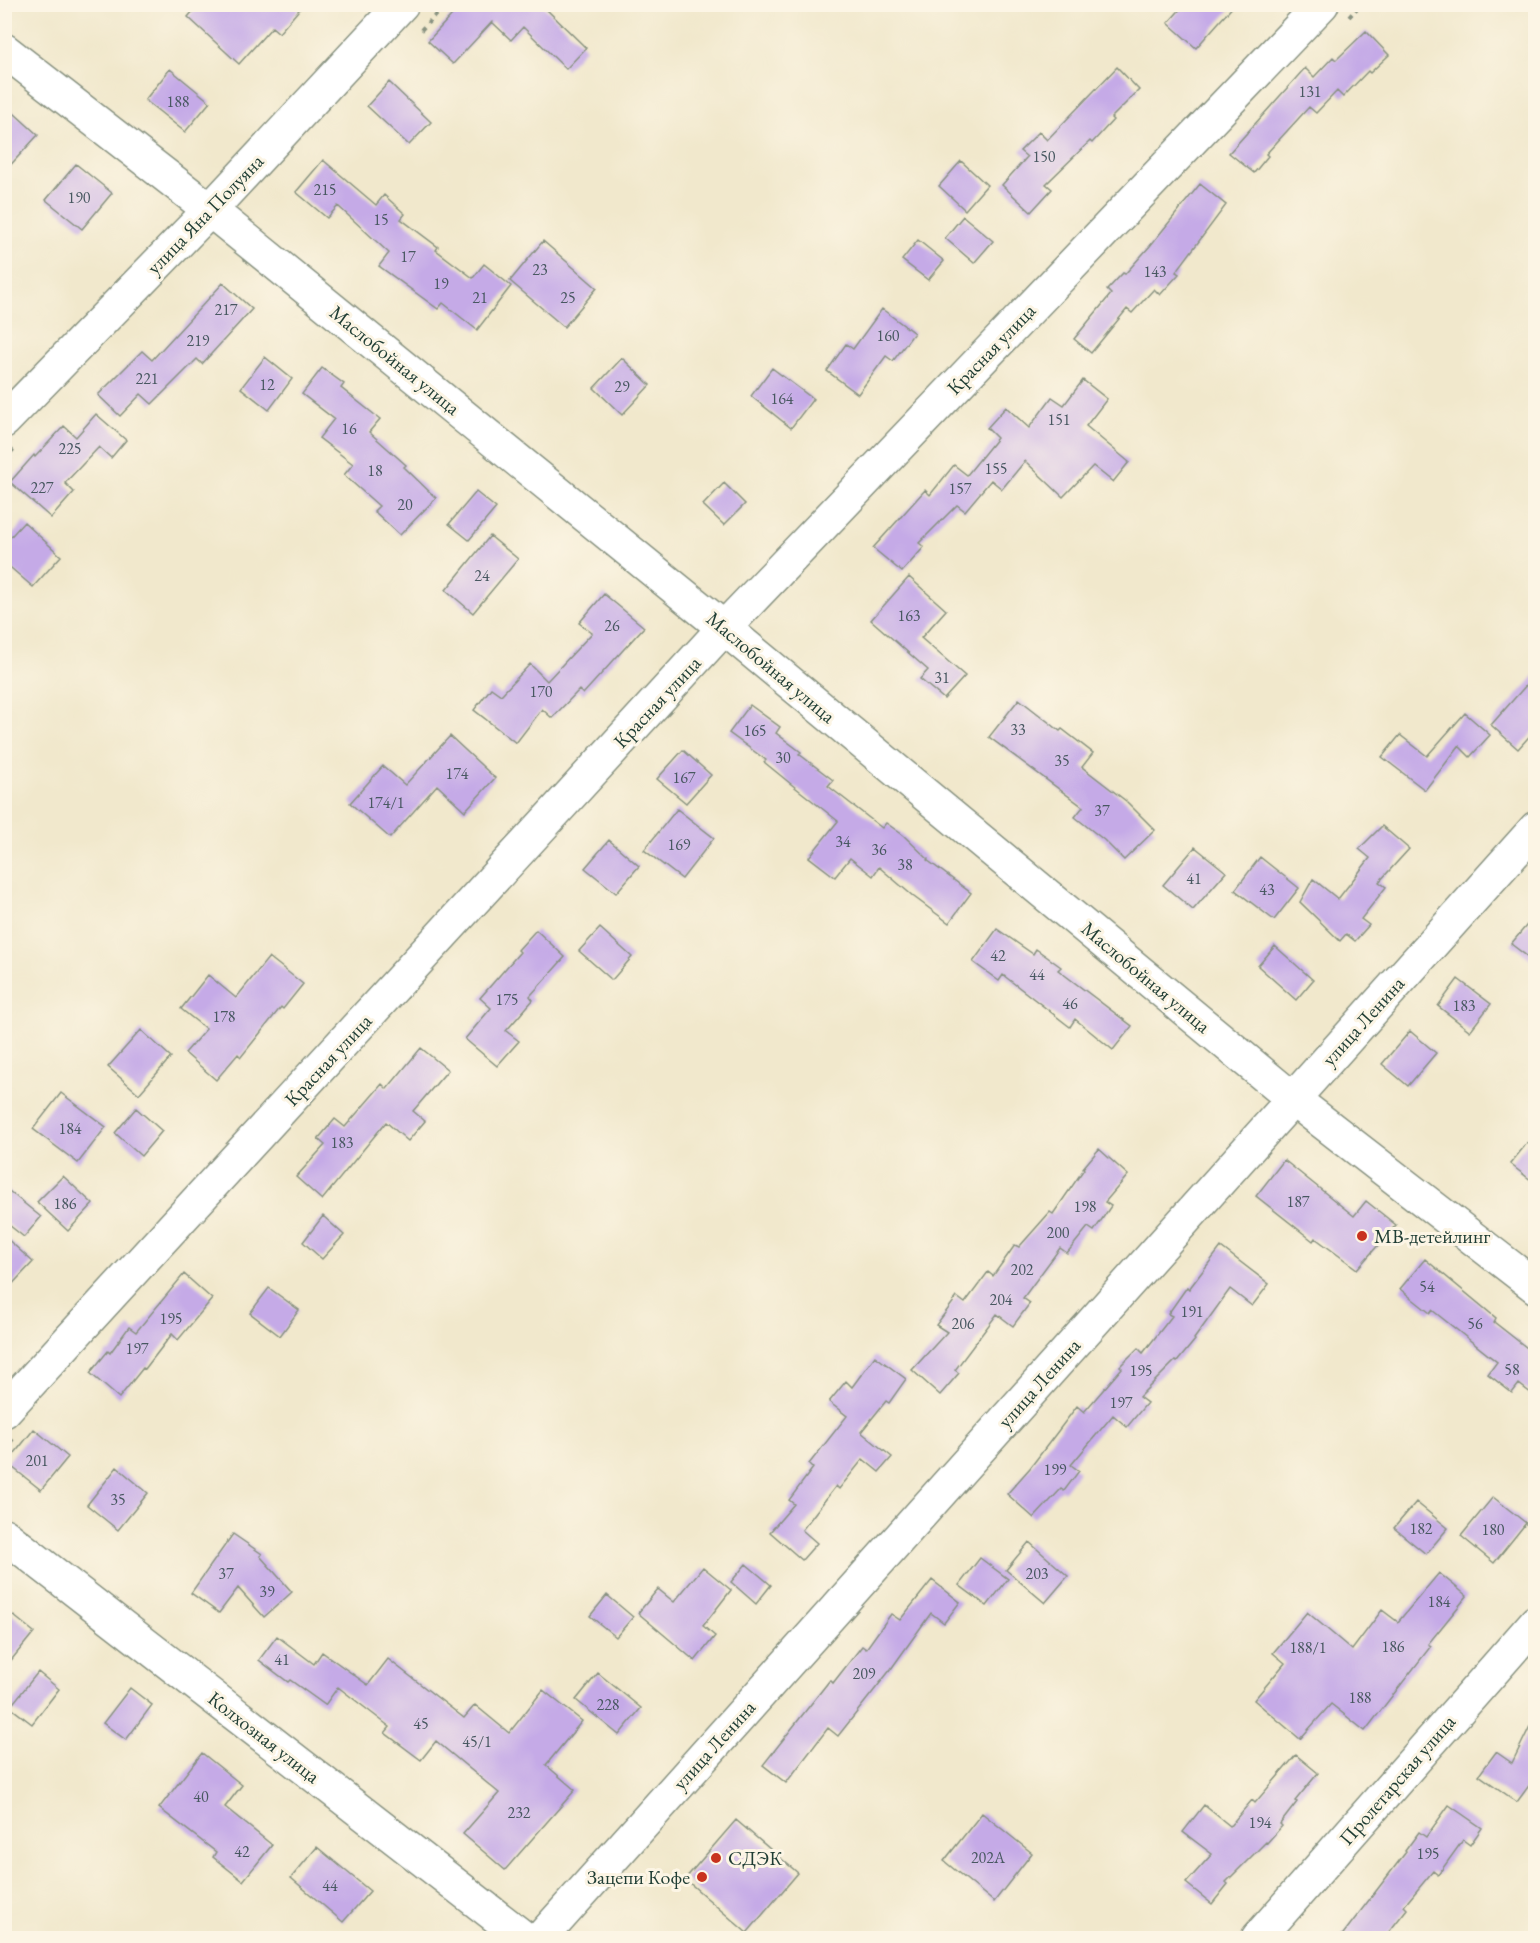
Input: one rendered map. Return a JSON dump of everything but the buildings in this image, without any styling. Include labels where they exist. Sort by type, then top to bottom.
[{"type":"street","name":"улица Яна Полуяна","points":[[4,421],[210,210],[402,4]]},
{"type":"street","name":"Красная улица","points":[[4,1412],[724,628],[1322,4]]},
{"type":"street","name":"Маслобойная улица","points":[[4,50],[210,210],[724,628],[1293,1099],[1536,1287]]},
{"type":"street","name":"улица Ленина","points":[[542,1938],[1536,828]]},
{"type":"street","name":"Колхозная улица","points":[[4,1535],[524,1938]]},
{"type":"street","name":"Пролетарская улица","points":[[1258,1938],[1536,1622]]},
{"type":"place","name":"MB-детейлинг","points":[[1362,1236]]},
{"type":"place","name":"СДЭК","points":[[716,1858]]},
{"type":"place","name":"Зацепи Кофе","points":[[702,1877]]}]
